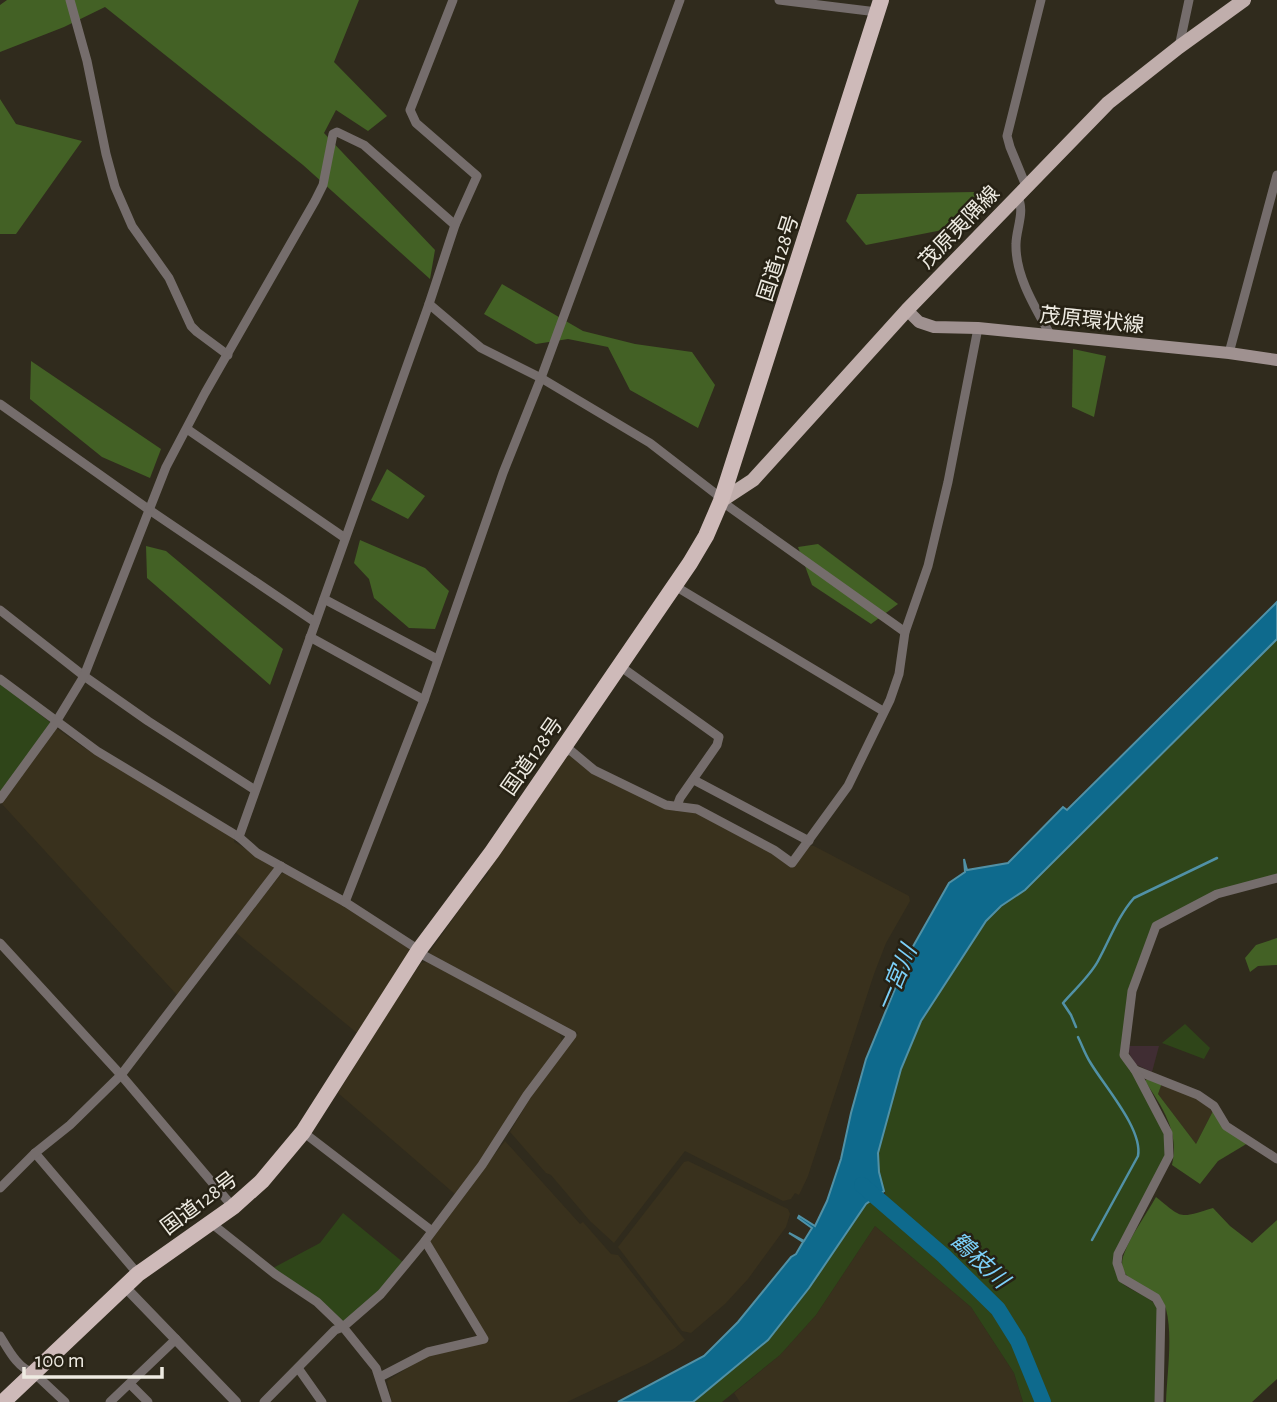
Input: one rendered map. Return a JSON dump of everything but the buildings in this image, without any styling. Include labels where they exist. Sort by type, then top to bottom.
[{"type":"highway","name":"国道128号","points":[[4,1402],[138,1275],[233,1207],[262,1181],[303,1132],[419,950],[492,852],[675,586],[706,536],[721,501],[879,6]]},
{"type":"main road","name":"茂原夷隅線","points":[[721,501],[753,480],[907,310],[1108,103],[1244,0]]},
{"type":"main road","name":"茂原環状線","points":[[907,310],[919,322],[934,327],[1051,335],[1277,360]]},
{"type":"street","points":[[70,0],[87,61],[115,187],[132,226],[169,278],[191,326],[228,355]]},
{"type":"street","points":[[239,837],[455,225],[477,176],[416,122],[410,110],[453,0]]},
{"type":"street","points":[[345,902],[424,700],[503,473],[541,378],[680,0]]},
{"type":"street","points":[[779,0],[879,6]]},
{"type":"street","points":[[1041,0],[1007,136],[1022,191],[1017,261],[1033,304],[1051,335]]},
{"type":"street","points":[[1179,47],[1189,0]]},
{"type":"street","points":[[0,799],[56,722],[84,676],[166,467],[323,185],[333,134],[337,132],[364,145],[455,225]]},
{"type":"street","points":[[1228,353],[1277,176]]},
{"type":"street","points":[[429,304],[481,348],[541,378],[650,443],[716,494],[721,501],[905,632]]},
{"type":"street","points":[[559,755],[570,750],[594,769],[666,804],[697,809],[775,850],[792,863],[848,786],[890,700],[899,674],[905,632],[928,566],[938,525],[978,328]]},
{"type":"street","points":[[0,404],[148,509],[316,621]]},
{"type":"street","points":[[187,429],[345,538]]},
{"type":"street","points":[[675,586],[883,711]]},
{"type":"street","points":[[324,599],[437,659]]},
{"type":"street","points":[[0,610],[84,676],[255,790]]},
{"type":"street","points":[[310,637],[424,700]]},
{"type":"street","points":[[616,672],[624,669],[719,737],[718,745],[677,806]]},
{"type":"street","points":[[0,679],[56,722],[136,775],[239,837],[257,853],[345,902],[425,956],[572,1035],[527,1095],[482,1165],[381,1294],[343,1327],[335,1330],[264,1402]]},
{"type":"street","points":[[694,780],[809,841]]},
{"type":"street","points":[[0,1188],[121,1075],[281,866]]},
{"type":"street","points":[[1159,1402],[1160,1307],[1156,1297],[1122,1278],[1117,1263],[1122,1246],[1169,1156],[1168,1133],[1135,1070],[1124,1055],[1132,991],[1156,926],[1217,894],[1277,878]]},
{"type":"street","points":[[0,943],[121,1075],[233,1207]]},
{"type":"street","points":[[1135,1070],[1198,1095],[1213,1106],[1226,1126],[1277,1159]]},
{"type":"street","points":[[303,1132],[432,1231]]},
{"type":"street","points":[[35,1153],[138,1275]]},
{"type":"street","points":[[211,1223],[275,1274],[317,1302],[343,1327],[368,1357],[380,1377],[387,1402]]},
{"type":"street","points":[[380,1377],[428,1352],[484,1339],[425,1241]]},
{"type":"street","points":[[125,1287],[236,1402]]},
{"type":"street","points":[[0,1336],[16,1360],[65,1402]]},
{"type":"street","points":[[110,1402],[176,1339]]},
{"type":"street","points":[[298,1368],[322,1402]]},
{"type":"street","points":[[130,1384],[148,1402]]},
{"type":"shaded area","points":[[56,728],[83,747],[234,836],[234,842],[271,863],[274,869],[177,995],[2,804]]},
{"type":"shaded area","points":[[569,754],[675,809],[693,810],[763,846],[792,867],[810,846],[814,846],[909,896],[910,901],[886,943],[874,974],[808,1176],[799,1195],[795,1193],[791,1199],[783,1201],[685,1151],[614,1243],[590,1221],[510,1132],[529,1100],[578,1033],[429,953],[488,874],[489,868]]},
{"type":"shaded area","points":[[288,872],[412,951],[357,1033],[235,932],[281,874]]},
{"type":"shaded area","points":[[427,962],[559,1032],[562,1042],[456,1195],[338,1093],[421,963]]},
{"type":"shaded area","points":[[1128,1046],[1159,1046],[1152,1072],[1135,1064]]},
{"type":"shaded area","points":[[1162,1083],[1198,1098],[1213,1111],[1196,1144],[1158,1094]]},
{"type":"shaded area","points":[[505,1141],[580,1224],[583,1222],[611,1254],[618,1255],[685,1340],[647,1364],[567,1402],[392,1402],[387,1381],[426,1356],[490,1341],[430,1247],[429,1239]]},
{"type":"shaded area","points":[[688,1161],[788,1209],[790,1214],[786,1227],[748,1279],[725,1304],[691,1333],[682,1331],[618,1247],[684,1162]]},
{"type":"shaded area","points":[[875,1226],[971,1307],[1014,1373],[1023,1402],[740,1402],[734,1393],[780,1355],[816,1315]]},
{"type":"green space","points":[[7,0],[359,0],[334,62],[387,116],[368,131],[336,110],[324,133],[435,250],[430,279],[303,165],[105,7],[64,27],[0,52],[0,5]]},
{"type":"green space","points":[[0,99],[16,124],[82,141],[16,234],[0,234]]},
{"type":"green space","points":[[975,192],[973,224],[866,245],[846,221],[857,194]]},
{"type":"green space","points":[[502,284],[583,331],[635,344],[692,352],[715,385],[698,428],[630,390],[608,347],[568,339],[536,344],[484,314]]},
{"type":"green space","points":[[1073,349],[1106,356],[1094,417],[1072,407]]},
{"type":"green space","points":[[31,361],[161,449],[150,478],[102,457],[30,399]]},
{"type":"green space","points":[[387,469],[425,496],[408,519],[371,500]]},
{"type":"green space","points":[[360,540],[425,568],[449,591],[435,629],[409,628],[374,598],[369,579],[354,563]]},
{"type":"green space","points":[[818,544],[898,604],[871,624],[812,585],[798,547]]},
{"type":"green space","points":[[146,546],[166,551],[283,649],[270,685],[147,578]]},
{"type":"green space","points":[[1277,639],[1277,875],[1218,890],[1155,923],[1129,991],[1120,1054],[1157,1111],[1165,1132],[1167,1150],[1152,1188],[1129,1227],[1117,1264],[1122,1283],[1158,1307],[1157,1402],[1046,1402],[1018,1334],[1002,1309],[886,1197],[879,1172],[878,1153],[901,1069],[921,1021],[986,921],[1001,906],[1025,890]]},
{"type":"green space","points":[[0,683],[51,723],[0,795]]},
{"type":"green space","points":[[1277,938],[1277,965],[1258,966],[1250,972],[1245,958],[1256,945]]},
{"type":"green space","points":[[1185,1024],[1210,1048],[1204,1059],[1162,1043]]},
{"type":"green space","points":[[1149,1077],[1162,1083],[1158,1094],[1196,1144],[1213,1111],[1248,1143],[1218,1161],[1200,1184],[1172,1165],[1174,1142],[1168,1120],[1145,1081]]},
{"type":"green space","points":[[1156,1197],[1182,1215],[1213,1208],[1252,1243],[1277,1220],[1277,1379],[1252,1402],[1166,1402],[1169,1343],[1166,1309],[1155,1294],[1130,1279],[1122,1265],[1131,1240]]},
{"type":"green space","points":[[875,1199],[997,1311],[1021,1352],[1041,1402],[1023,1402],[1014,1373],[971,1307],[875,1226],[816,1315],[780,1355],[722,1402],[693,1402],[768,1340],[809,1288],[866,1204]]},
{"type":"green space","points":[[343,1213],[404,1263],[379,1294],[344,1322],[273,1268],[320,1243]]},
{"type":"water","points":[[1277,602],[1277,639],[1025,890],[1001,906],[986,921],[921,1021],[901,1069],[878,1153],[884,1191],[866,1204],[809,1288],[768,1340],[693,1402],[618,1402],[704,1356],[738,1322],[796,1254],[803,1242],[789,1233],[804,1241],[812,1228],[798,1218],[799,1216],[815,1226],[827,1201],[841,1159],[866,1059],[911,950],[949,883],[965,872],[964,859],[967,870],[1008,863],[1063,807],[1067,810]]},
{"type":"waterway","points":[[1076,1027],[1063,1003],[1095,967],[1128,905],[1134,898],[1217,858]]},
{"type":"waterway","points":[[1078,1037],[1090,1062],[1129,1121],[1138,1145],[1138,1156],[1092,1240]]},
{"type":"waterway","name":"鶴枝川","points":[[862,1185],[944,1256],[998,1309],[1018,1341],[1043,1402]]},
{"type":"water label","name":"一宮川","points":[[896,978]]}]
